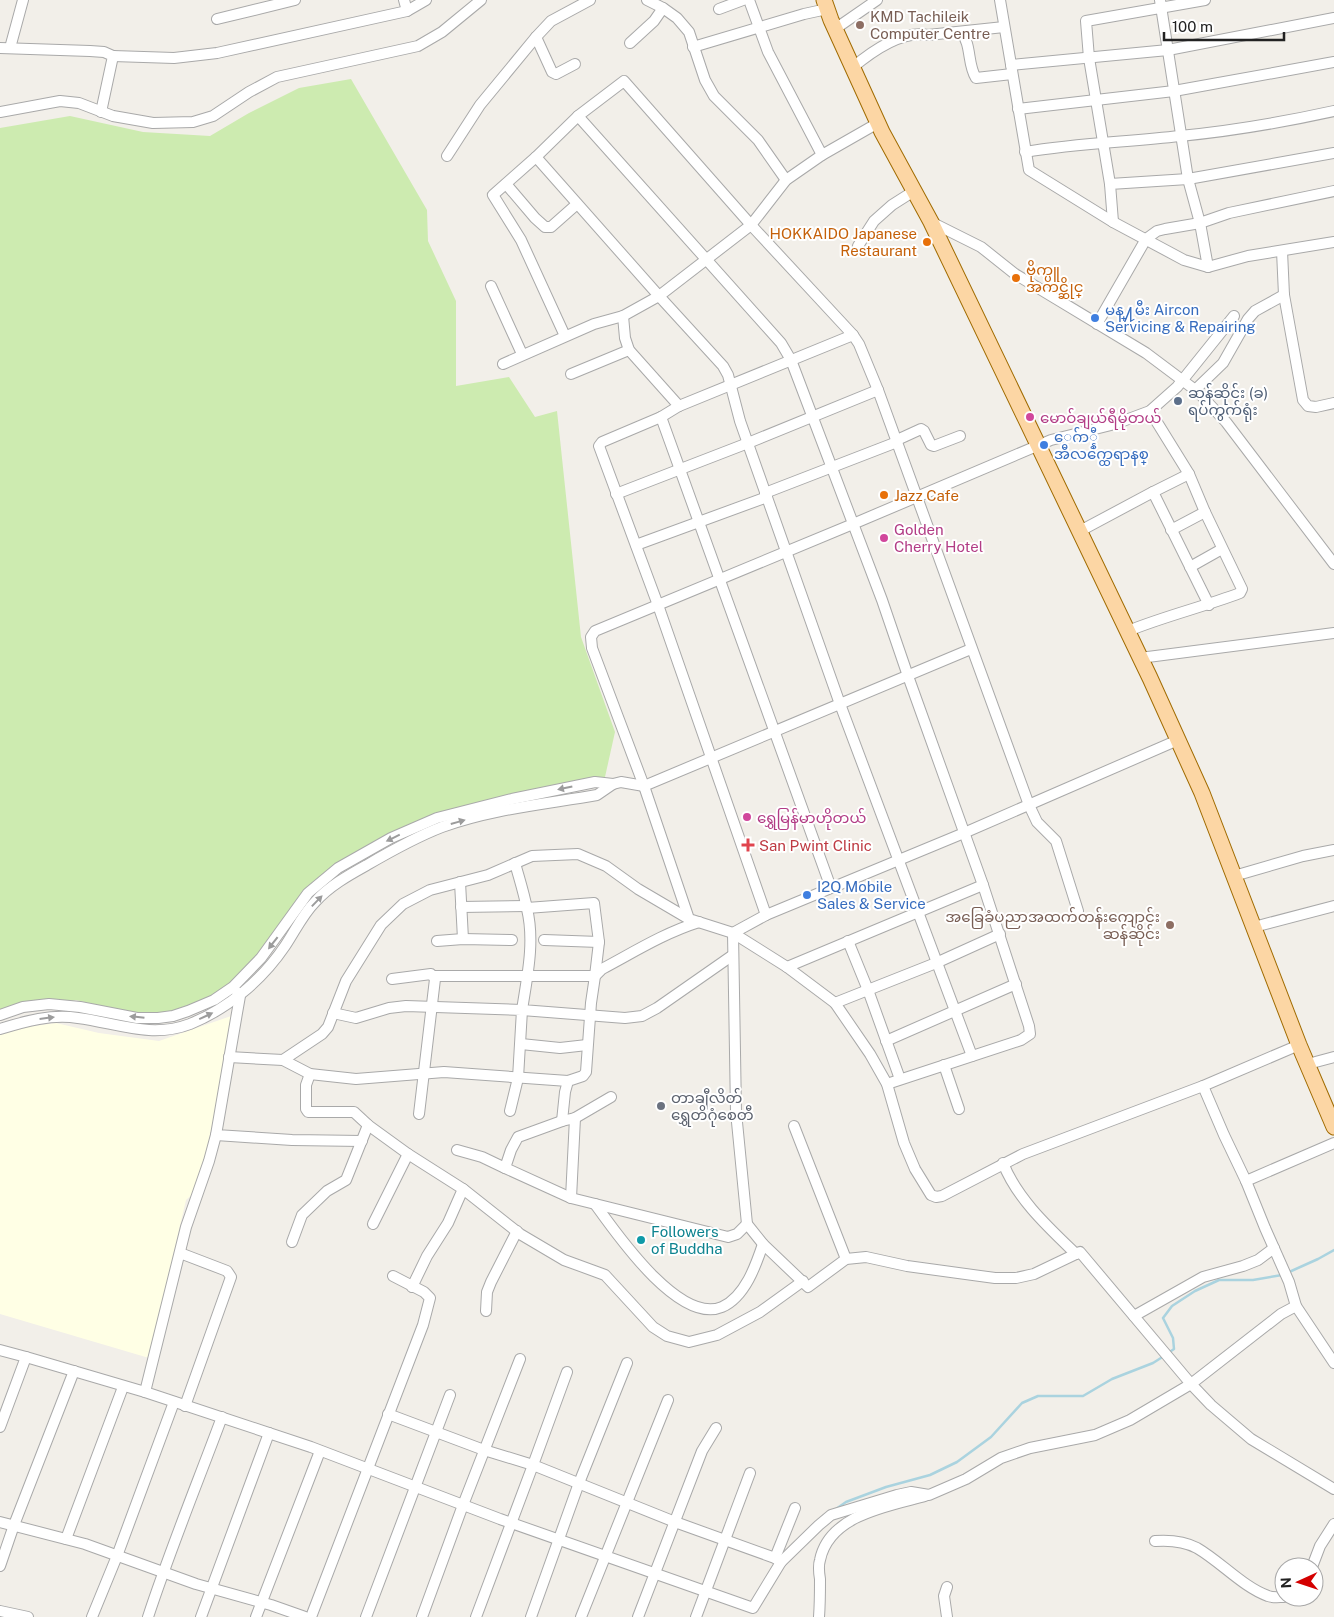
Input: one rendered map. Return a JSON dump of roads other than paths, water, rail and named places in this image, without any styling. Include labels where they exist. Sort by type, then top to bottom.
[{"type":"main road","points":[[825,5],[878,123],[931,222],[1128,631],[1178,740],[1202,793],[1299,1045],[1334,1127]]},
{"type":"street","points":[[23,0],[5,48],[90,51],[104,52],[113,56],[174,58],[217,53],[407,11],[426,0]]},
{"type":"street","points":[[217,19],[295,0]]},
{"type":"street","points":[[404,0],[407,11]]},
{"type":"street","points":[[0,112],[60,101],[79,103],[113,116],[154,123],[193,122],[213,116],[248,92],[276,78],[418,46],[442,32],[482,0]]},
{"type":"street","points":[[447,156],[480,105],[536,37],[551,21],[590,0]]},
{"type":"street","points":[[647,0],[677,18],[689,32],[705,80],[714,96],[758,140],[786,180]]},
{"type":"street","points":[[719,9],[744,0]]},
{"type":"street","points":[[749,0],[768,52],[822,156]]},
{"type":"street","points":[[835,29],[877,0]]},
{"type":"street","points":[[1000,0],[1028,170],[1113,222],[1184,260],[1208,267],[1248,256],[1334,242]]},
{"type":"street","points":[[1113,222],[1110,184],[1096,101],[1086,21],[1161,4],[1205,0]]},
{"type":"street","points":[[1161,4],[1188,180],[1200,223],[1208,267]]},
{"type":"street","points":[[693,47],[804,14],[825,5]]},
{"type":"street","points":[[630,43],[654,21],[663,8]]},
{"type":"street","points":[[962,32],[966,40],[972,73],[976,78],[1011,69],[1168,50],[1334,18]]},
{"type":"street","points":[[852,68],[883,46],[918,33],[928,35],[1004,27]]},
{"type":"street","points":[[536,37],[552,72],[559,73],[575,64]]},
{"type":"street","points":[[100,112],[113,56]]},
{"type":"street","points":[[1018,109],[1174,91],[1334,62]]},
{"type":"street","points":[[565,336],[521,240],[493,195],[578,116],[625,81],[751,225],[853,335],[859,344],[897,441],[1028,805],[1037,822],[1056,841],[1078,911]]},
{"type":"street","points":[[1026,152],[1182,136],[1307,117],[1334,111]]},
{"type":"street","points":[[578,116],[781,343],[791,360],[882,600],[983,884],[1016,984],[1030,1034],[1021,1040],[887,1084]]},
{"type":"street","points":[[503,364],[565,336],[603,321],[623,316],[659,296],[751,225],[786,180],[878,123]]},
{"type":"street","points":[[1110,184],[1188,180],[1334,154]]},
{"type":"street","points":[[536,157],[723,366],[728,375],[740,421],[840,704],[972,1056]]},
{"type":"street","points":[[506,184],[545,227],[551,226],[577,204]]},
{"type":"street","points":[[1097,324],[1146,238],[1157,231],[1200,223],[1228,214],[1334,191]]},
{"type":"street","points":[[858,246],[874,221],[892,205],[914,192]]},
{"type":"street","points":[[931,222],[981,247],[1015,274],[1146,353],[1195,390],[1226,422],[1334,564]]},
{"type":"street","points":[[1282,251],[1284,295],[1304,400],[1308,406],[1316,407],[1334,403]]},
{"type":"street","points":[[491,286],[522,354]]},
{"type":"street","points":[[1195,390],[1223,363],[1248,319],[1255,311],[1284,295]]},
{"type":"street","points":[[623,316],[625,338],[629,350],[679,406]]},
{"type":"street","points":[[689,919],[644,786],[592,648],[591,637],[595,630],[1051,440],[1115,424],[1150,411],[1164,400],[1182,380],[1234,316]]},
{"type":"street","points":[[766,915],[658,604],[599,446],[602,442],[661,417],[679,406],[853,335]]},
{"type":"street","points":[[572,374],[629,350]]},
{"type":"street","points":[[616,494],[878,390]]},
{"type":"street","points":[[1128,631],[1160,618],[1240,593],[1242,589],[1222,550],[1189,474],[1150,411]]},
{"type":"street","points":[[661,417],[831,888]]},
{"type":"street","points":[[636,545],[699,523],[897,441],[921,429],[924,431],[930,445],[934,446],[960,436]]},
{"type":"street","points":[[1080,531],[1189,474]]},
{"type":"street","points":[[1153,492],[1209,604]]},
{"type":"street","points":[[1171,530],[1205,512]]},
{"type":"street","points":[[1190,568],[1222,550]]},
{"type":"street","points":[[1140,658],[1334,633]]},
{"type":"street","points":[[0,1014],[23,1007],[49,1004],[72,1006],[137,1018],[173,1016],[214,1000],[233,987],[261,958],[308,893],[338,868],[391,838],[438,818],[479,806],[595,782],[613,784],[621,782],[644,786],[971,649]]},
{"type":"street","points":[[733,933],[766,915],[964,834],[1178,740]]},
{"type":"street","points":[[0,1029],[27,1021],[52,1017],[79,1018],[134,1030],[158,1030],[188,1024],[216,1011],[240,996],[267,970],[315,901],[346,877],[396,848],[441,827],[512,810],[598,795],[613,784]]},
{"type":"street","points":[[1234,876],[1303,856],[1334,850]]},
{"type":"street","points":[[283,1060],[322,1034],[328,1027],[346,981],[381,925],[403,904],[430,890],[488,875],[532,856],[578,854],[606,866],[638,889],[689,919],[733,933],[787,967],[835,1003],[870,1054],[887,1084],[904,1142],[916,1169],[932,1194],[936,1197],[942,1196],[1004,1163],[1092,1127],[1203,1086],[1299,1045]]},
{"type":"street","points":[[510,1111],[518,1078],[522,1010],[529,963],[527,907],[515,863]]},
{"type":"street","points":[[460,882],[463,939]]},
{"type":"street","points":[[787,967],[983,884]]},
{"type":"street","points":[[229,1057],[283,1060],[310,1074],[356,1079],[444,1072],[568,1081],[585,1074],[599,942],[594,903],[527,907],[461,907]]},
{"type":"street","points":[[1254,927],[1334,906]]},
{"type":"street","points":[[392,979],[431,974],[434,976],[595,976],[652,941],[673,931],[700,922]]},
{"type":"street","points":[[733,933],[736,1112],[747,1224],[763,1244],[808,1287],[846,1259],[866,1257],[907,1266],[995,1278],[1016,1278],[1034,1274],[1080,1252],[1168,1354],[1191,1384],[1211,1405],[1251,1439],[1334,1489]]},
{"type":"street","points":[[835,1003],[936,963],[1000,934]]},
{"type":"street","points":[[437,941],[463,939],[512,940]]},
{"type":"street","points":[[544,940],[599,942]]},
{"type":"street","points":[[848,941],[900,1079]]},
{"type":"street","points":[[333,1013],[356,1018],[389,1008],[432,1006],[522,1010],[625,1018],[642,1016],[657,1008],[733,955]]},
{"type":"street","points":[[419,1114],[434,976]]},
{"type":"street","points":[[886,1041],[1016,984]]},
{"type":"street","points":[[146,1392],[186,1227],[216,1135],[240,996],[233,987]]},
{"type":"street","points":[[521,1044],[560,1048],[587,1045]]},
{"type":"street","points":[[1308,1064],[1334,1057]]},
{"type":"street","points":[[944,1065],[959,1109]]},
{"type":"street","points":[[310,1074],[306,1085],[306,1109],[308,1112],[354,1112],[368,1125],[463,1190],[517,1231],[564,1260],[605,1275],[653,1327],[666,1336],[690,1342],[716,1335],[760,1312],[803,1282]]},
{"type":"street","points":[[562,1121],[564,1092],[568,1081]]},
{"type":"street","points":[[1203,1086],[1289,1282],[1296,1306],[1334,1363]]},
{"type":"street","points":[[505,1168],[518,1136],[574,1118],[611,1097]]},
{"type":"street","points":[[571,1198],[574,1118]]},
{"type":"street","points":[[292,1242],[302,1215],[327,1191],[346,1180],[368,1125]]},
{"type":"street","points":[[794,1126],[846,1259]]},
{"type":"street","points":[[216,1135],[292,1140],[362,1141]]},
{"type":"street","points":[[1246,1181],[1334,1143]]},
{"type":"street","points":[[457,1150],[471,1153],[571,1198],[728,1237],[737,1234],[747,1224]]},
{"type":"street","points":[[373,1224],[408,1154]]},
{"type":"street","points":[[1004,1163],[1011,1180],[1022,1196],[1048,1227],[1076,1254]]},
{"type":"street","points":[[412,1287],[427,1256],[448,1223],[463,1190]]},
{"type":"street","points":[[595,1204],[636,1258],[664,1287],[688,1303],[709,1309],[722,1306],[736,1296],[752,1273],[763,1244]]},
{"type":"street","points":[[486,1311],[491,1282],[517,1231]]},
{"type":"street","points":[[1134,1316],[1203,1277],[1258,1260],[1274,1248]]},
{"type":"street","points":[[180,1252],[227,1271],[231,1277],[185,1406]]},
{"type":"street","points":[[311,1617],[422,1325],[430,1298],[424,1292],[393,1276]]},
{"type":"street","points":[[819,1617],[819,1561],[825,1545],[839,1528],[861,1515],[928,1495],[966,1479],[1000,1458],[1030,1448],[1095,1435],[1130,1420],[1191,1384],[1281,1314],[1296,1306]]},
{"type":"street","points":[[0,1350],[123,1387],[146,1392],[269,1433],[510,1523],[706,1591],[751,1612],[778,1560],[795,1508]]},
{"type":"street","points":[[0,1427],[26,1357]]},
{"type":"street","points":[[422,1617],[520,1359]]},
{"type":"street","points":[[531,1617],[579,1484],[627,1363]]},
{"type":"street","points":[[0,1566],[74,1371]]},
{"type":"street","points":[[476,1617],[567,1372]]},
{"type":"street","points":[[66,1539],[123,1387]]},
{"type":"street","points":[[366,1617],[450,1396]]},
{"type":"street","points":[[581,1617],[668,1400]]},
{"type":"street","points":[[92,1617],[117,1556],[174,1402]]},
{"type":"street","points":[[388,1414],[484,1450],[533,1465],[675,1522],[778,1560]]},
{"type":"street","points":[[148,1617],[163,1572],[177,1540],[222,1418]]},
{"type":"street","points":[[638,1617],[702,1451],[716,1428]]},
{"type":"street","points":[[201,1617],[269,1433]]},
{"type":"street","points":[[256,1617],[320,1451]]},
{"type":"street","points":[[696,1617],[750,1473]]},
{"type":"street","points":[[778,1560],[831,1515],[911,1492],[928,1495]]},
{"type":"street","points":[[0,1522],[66,1539],[305,1617]]},
{"type":"street","points":[[1316,1557],[1320,1546],[1334,1524]]},
{"type":"street","points":[[1155,1541],[1171,1540],[1195,1547],[1226,1567],[1249,1586],[1270,1597],[1274,1597]]},
{"type":"street","points":[[947,1587],[944,1596],[947,1617]]},
{"type":"street","points":[[0,1611],[28,1617]]},
{"type":"waterway","points":[[1287,1273],[1334,1250]]},
{"type":"waterway","points":[[1168,1353],[1174,1349],[1173,1338],[1163,1318],[1172,1306],[1195,1291],[1219,1280],[1253,1280],[1282,1275]]},
{"type":"waterway","points":[[836,1509],[846,1502],[886,1487],[930,1475],[957,1462],[991,1437],[1022,1403],[1038,1396],[1083,1396],[1112,1379],[1153,1363],[1164,1356]]},
{"type":"place","name":"KMD Tachileik Computer Centre","points":[[860,25]]},
{"type":"place","name":"HOKKAIDO Japanese Restaurant","points":[[927,242]]},
{"type":"place","name":"ဗိုက္ပူ အကင္ဆိုင္","points":[[1016,278]]},
{"type":"place","name":"မန္႔မီး Aircon Servicing & Repairing","points":[[1095,318]]},
{"type":"place","name":"ဆန်ဆိုင်း (ခ) ရပ်ကွက်ရုံး","points":[[1178,401]]},
{"type":"place","name":"မောဝ်ချယ်ရီမိုတယ်","points":[[1030,417]]},
{"type":"place","name":"ေဂ်ာ္နီ အီလက္ထေရာနစ္","points":[[1044,445]]},
{"type":"place","name":"Jazz Cafe","points":[[884,495]]},
{"type":"place","name":"Golden Cherry Hotel","points":[[884,538]]},
{"type":"place","name":"ရွှေမြန်မာဟိုတယ်","points":[[747,817]]},
{"type":"place","name":"San Pwint Clinic","points":[[748,845]]},
{"type":"place","name":"I2Q Mobile Sales & Service","points":[[807,895]]},
{"type":"place","name":"အခြေခံပညာအထက်တန်းကျောင်း ဆန်ဆိုင်း","points":[[1170,925]]},
{"type":"place","name":"တာချီလိတ် ရွှေတိဂုံစေတီ","points":[[661,1106]]},
{"type":"place","name":"Followers of Buddha","points":[[641,1240]]}]
